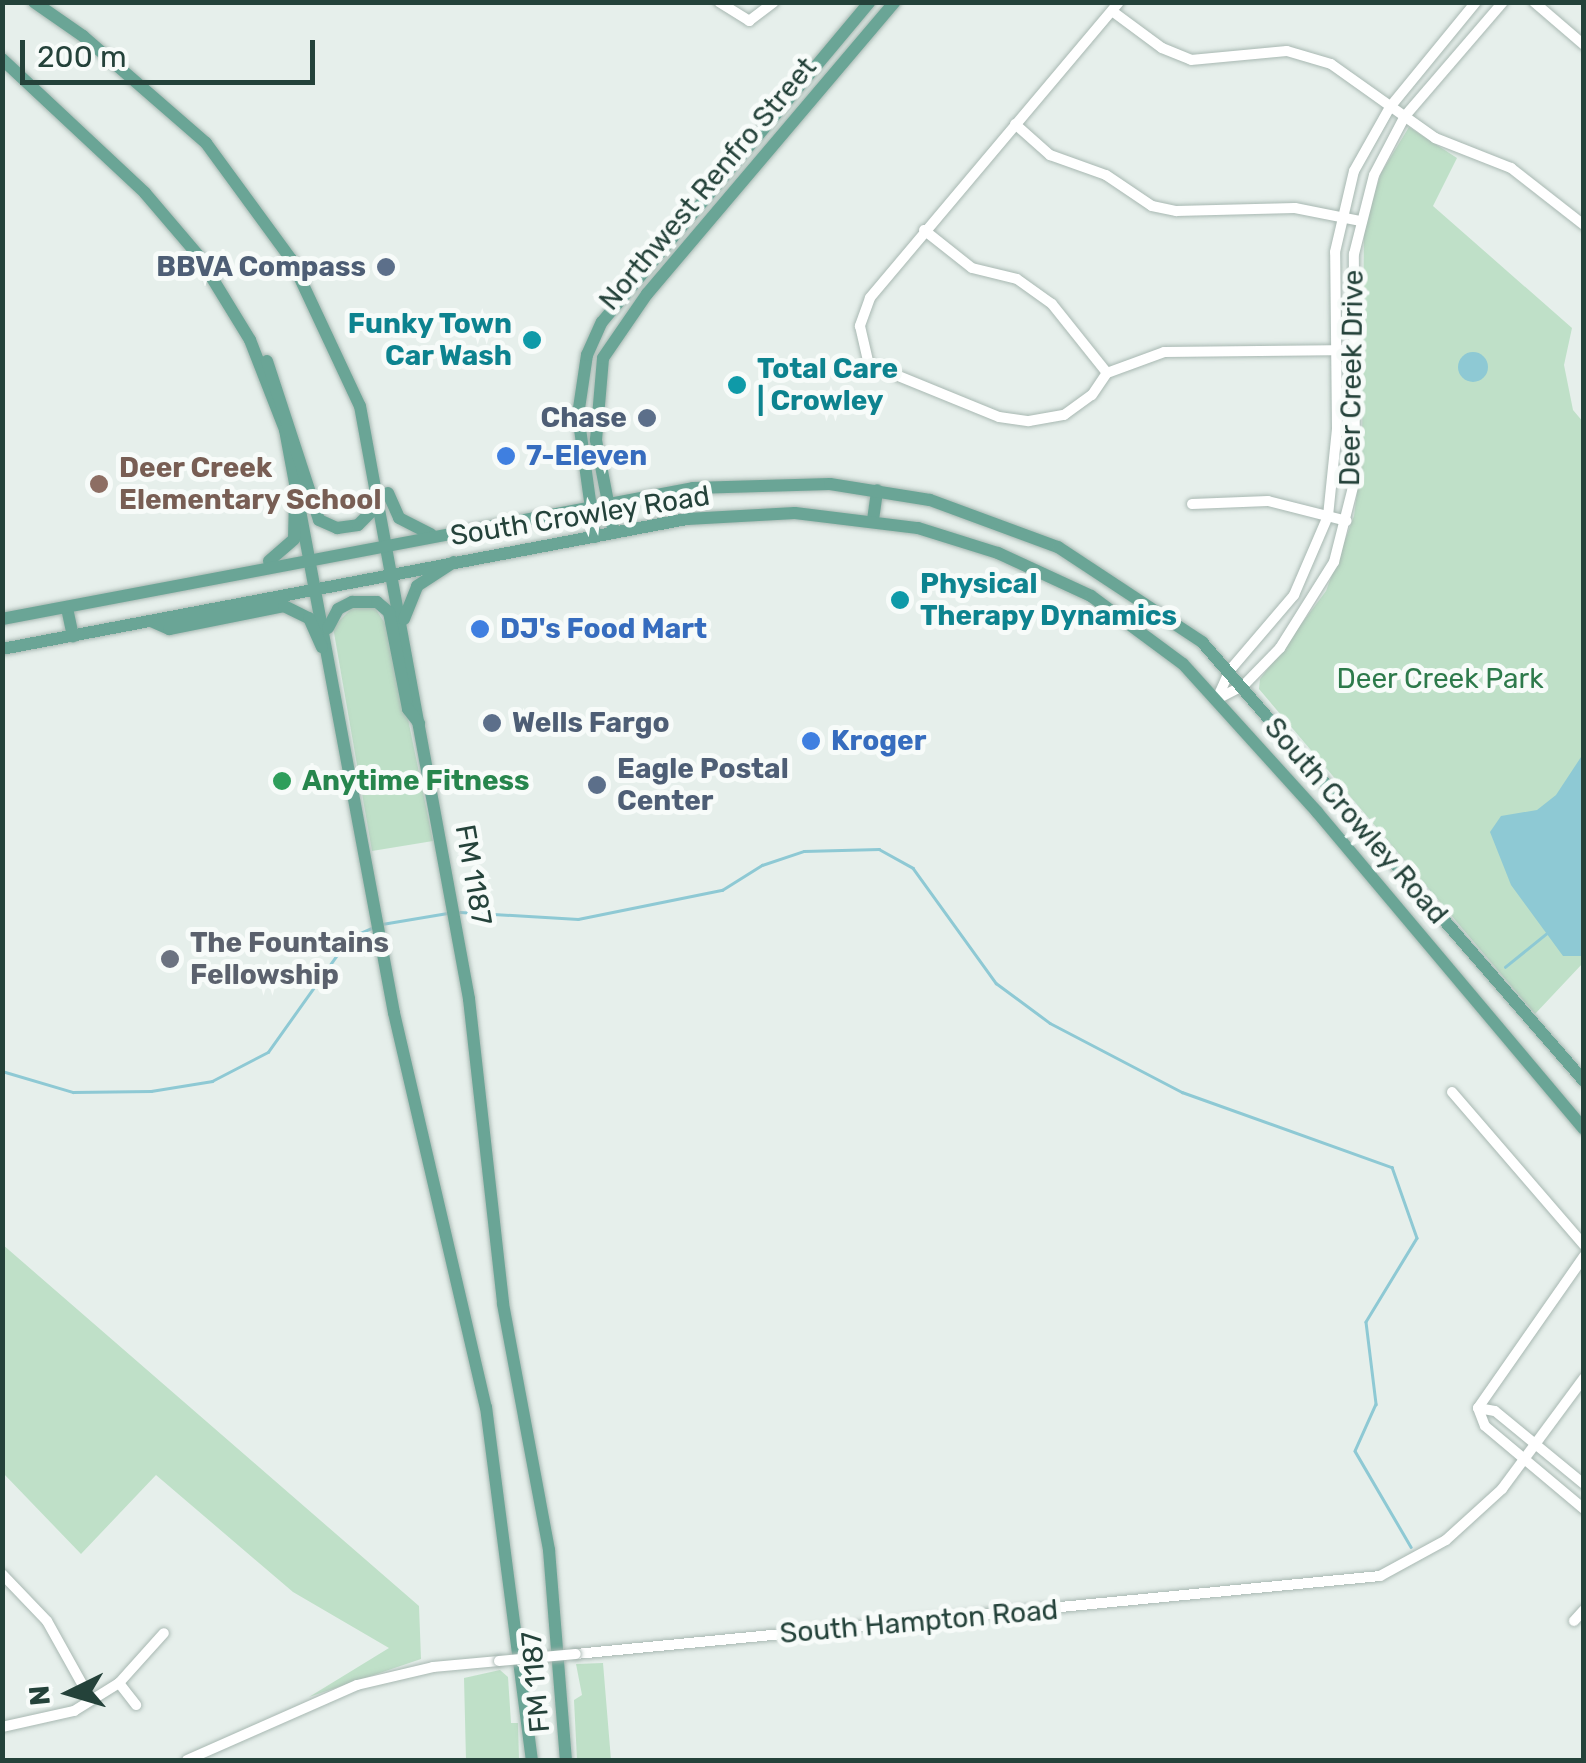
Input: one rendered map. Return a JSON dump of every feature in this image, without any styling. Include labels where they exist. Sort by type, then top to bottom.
[{"type":"main road","name":"FM 1187","points":[[34,2],[82,36],[206,143],[291,260],[360,406],[390,544],[470,998],[503,1304],[549,1550],[566,1760]]},
{"type":"main road","name":"Northwest Renfro Street","points":[[595,536],[578,415],[586,355],[632,284],[870,2]]},
{"type":"main road","name":"Northwest Renfro Street","points":[[614,533],[594,409],[603,358],[647,294],[895,2]]},
{"type":"main road","name":"FM 1187","points":[[2,59],[146,193],[198,255],[238,319],[274,399],[300,488],[394,1013],[486,1407],[532,1760]]},
{"type":"main road","points":[[238,319],[252,329],[279,386],[319,520],[336,528],[364,520],[375,508],[377,477]]},
{"type":"main road","points":[[586,355],[603,358]]},
{"type":"main road","points":[[360,406],[368,415],[392,510],[419,531],[439,536]]},
{"type":"main road","name":"South Crowley Road","points":[[2,620],[608,502],[758,483],[878,490],[958,509],[1058,547],[1154,605],[1230,670],[1584,1081]]},
{"type":"main road","points":[[252,569],[279,556],[294,539],[300,488]]},
{"type":"main road","points":[[873,520],[878,490]]},
{"type":"main road","name":"South Crowley Road","points":[[2,650],[318,584],[687,519],[795,513],[873,520],[998,553],[1092,597],[1146,634],[1218,698],[1584,1129]]},
{"type":"main road","points":[[403,622],[418,586],[456,560]]},
{"type":"main road","points":[[328,643],[330,621],[344,605],[370,600],[384,606],[394,621],[408,708],[420,724]]},
{"type":"main road","points":[[151,621],[169,630],[275,606],[308,618],[320,641],[349,806],[359,817]]},
{"type":"main road","points":[[67,608],[73,636]]},
{"type":"street","points":[[719,2],[749,22],[774,2]]},
{"type":"street","name":"Deer Creek Drive","points":[[1218,698],[1230,670],[1294,595],[1328,516],[1341,218],[1354,171],[1390,107],[1476,2]]},
{"type":"street","name":"Deer Creek Drive","points":[[1218,698],[1244,685],[1312,606],[1347,521],[1355,479],[1360,221],[1374,175],[1405,116],[1503,2]]},
{"type":"street","points":[[1534,2],[1584,45]]},
{"type":"street","points":[[1355,350],[1164,352],[1106,373],[1078,406],[1029,421],[1000,416],[870,364],[861,343],[862,312],[924,230],[1115,7],[1162,48],[1191,60],[1304,53],[1452,147],[1510,168],[1584,224]]},
{"type":"street","points":[[1015,124],[1050,156],[1106,176],[1152,206],[1295,208],[1360,221]]},
{"type":"street","points":[[924,230],[972,268],[1016,280],[1040,294],[1106,373]]},
{"type":"street","points":[[1192,504],[1268,501],[1347,521]]},
{"type":"street","points":[[1452,1092],[1584,1245]]},
{"type":"street","points":[[1478,1408],[1582,1260]]},
{"type":"street","name":"South Hampton Road","points":[[187,1760],[357,1685],[433,1667],[1380,1576],[1446,1540],[1502,1489],[1584,1378]]},
{"type":"street","points":[[1478,1408],[1495,1411],[1584,1484]]},
{"type":"street","points":[[1478,1408],[1484,1426],[1584,1509]]},
{"type":"street","points":[[2,1574],[47,1621],[92,1700]]},
{"type":"street","points":[[1574,1622],[1584,1610]]},
{"type":"street","points":[[2,1728],[57,1718],[92,1700],[119,1682],[164,1633]]},
{"type":"street","points":[[119,1682],[136,1705]]},
{"type":"green space","name":"Deer Creek Park","points":[[1409,127],[1457,158],[1433,206],[1572,328],[1564,365],[1573,410],[1584,423],[1583,963],[1535,1014],[1259,689],[1260,679],[1326,591],[1354,516],[1362,454],[1364,226],[1381,173]]},
{"type":"green space","points":[[352,608],[375,608],[390,631],[433,841],[372,851],[333,627]]},
{"type":"green space","points":[[2,1244],[419,1606],[421,1659],[309,1697],[389,1648],[293,1592],[156,1475],[81,1554],[3,1473]]},
{"type":"green space","points":[[603,1663],[611,1760],[577,1760],[574,1700],[582,1695],[576,1664]]},
{"type":"green space","points":[[500,1670],[508,1677],[511,1723],[518,1723],[519,1760],[466,1760],[464,1678]]},
{"type":"water","points":[[1473,352],[1483,357],[1488,367],[1483,377],[1473,382],[1463,377],[1458,367],[1463,357]]},
{"type":"water","points":[[1583,754],[1583,956],[1563,956],[1511,885],[1490,832],[1501,816],[1537,810],[1556,795]]},
{"type":"waterway","points":[[460,912],[578,919],[722,890],[762,865],[804,851],[879,849],[913,868],[996,983],[1050,1023],[1182,1092],[1392,1167],[1417,1238],[1366,1322],[1376,1404],[1355,1451],[1411,1547]]},
{"type":"waterway","points":[[382,924],[447,913]]},
{"type":"waterway","points":[[2,1071],[73,1092],[151,1091],[212,1081],[268,1052],[349,938],[374,927]]},
{"type":"waterway","points":[[1505,967],[1547,933]]},
{"type":"place","name":"BBVA Compass","points":[[386,267]]},
{"type":"place","name":"Funky Town Car Wash","points":[[532,340]]},
{"type":"place","name":"Total Care | Crowley","points":[[737,385]]},
{"type":"place","name":"Chase","points":[[647,418]]},
{"type":"place","name":"7-Eleven","points":[[506,456]]},
{"type":"place","name":"Deer Creek Elementary School","points":[[99,484]]},
{"type":"place","name":"Physical Therapy Dynamics","points":[[900,600]]},
{"type":"place","name":"DJ's Food Mart","points":[[480,629]]},
{"type":"place","name":"Wells Fargo","points":[[492,723]]},
{"type":"place","name":"Kroger","points":[[811,741]]},
{"type":"place","name":"Anytime Fitness","points":[[282,781]]},
{"type":"place","name":"Eagle Postal Center","points":[[597,785]]},
{"type":"place","name":"The Fountains Fellowship","points":[[170,959]]}]
